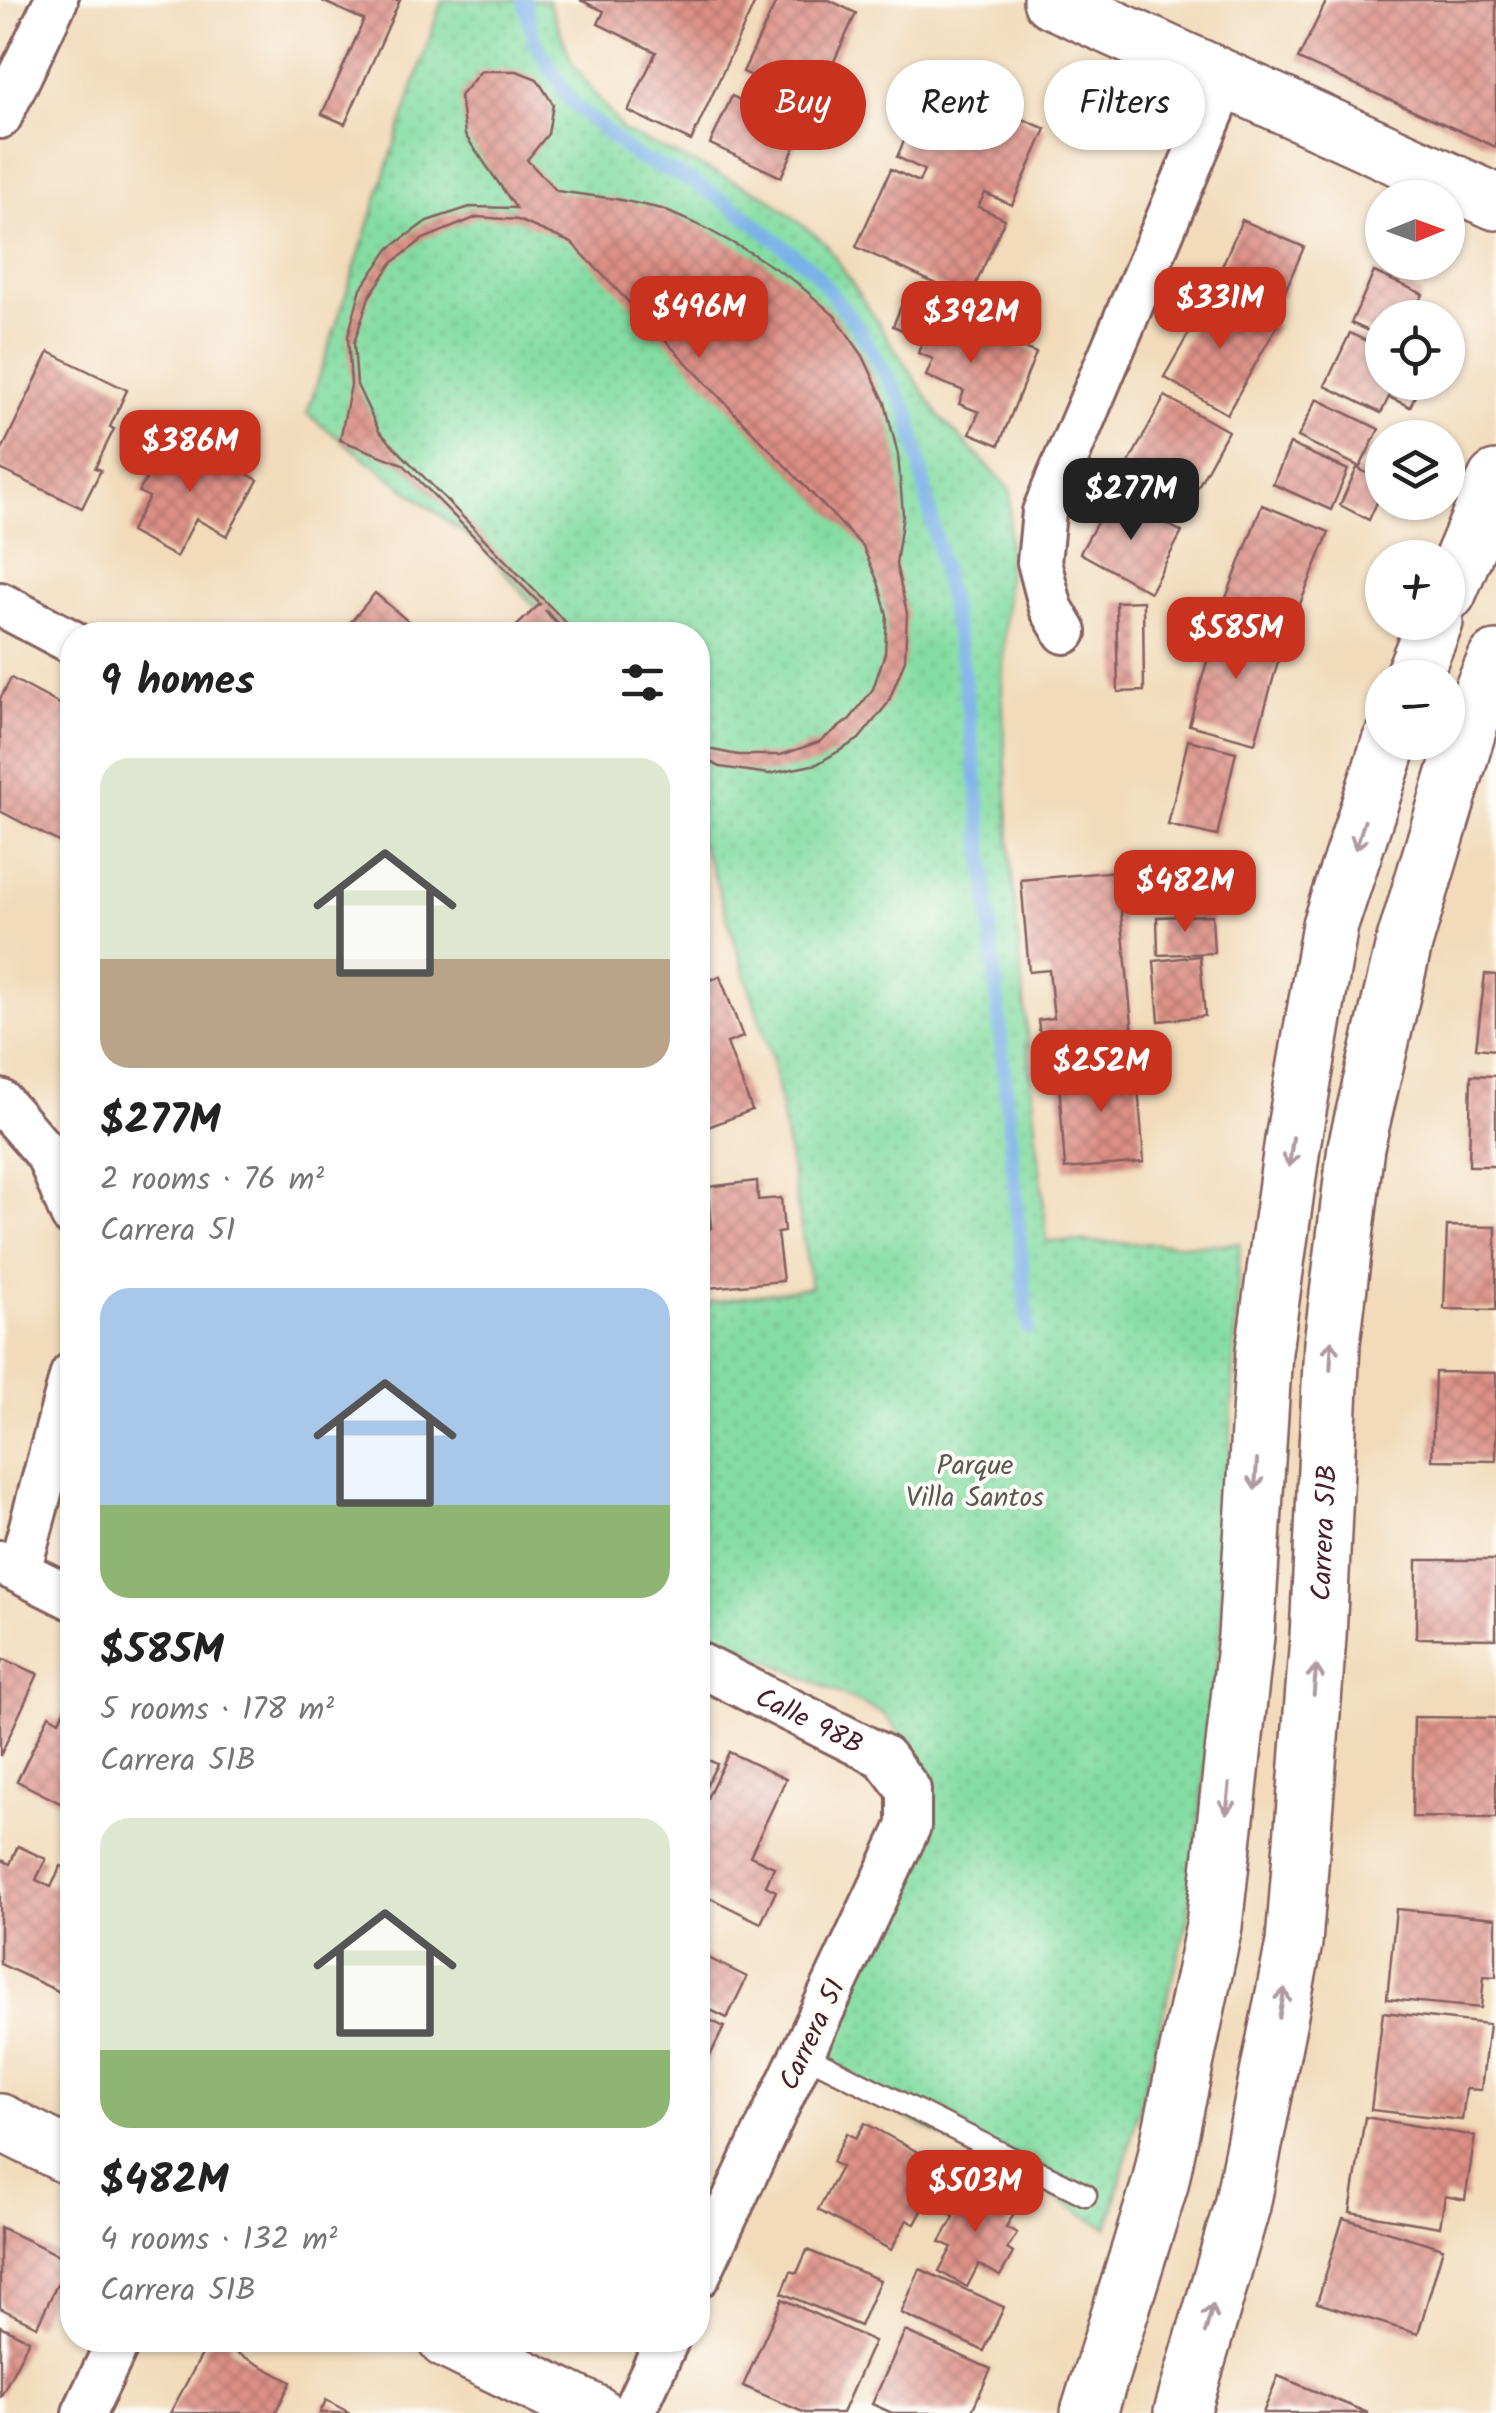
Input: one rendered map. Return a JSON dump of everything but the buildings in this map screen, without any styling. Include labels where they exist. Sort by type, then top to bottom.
[{"type":"main road","points":[[1077,5],[1496,202]]},
{"type":"main road","points":[[1465,553],[1496,479]]},
{"type":"main road","name":"Carrera 51B","points":[[1182,2413],[1242,2206],[1294,1943],[1318,1638],[1332,1343],[1356,1148],[1404,944],[1475,707],[1496,659]]},
{"type":"main road","points":[[1089,2413],[1160,2184],[1214,1926],[1246,1636],[1264,1351],[1292,1140],[1330,924],[1384,760]]},
{"type":"main road","points":[[0,2122],[60,2152]]},
{"type":"main road","points":[[471,2352],[596,2413]]},
{"type":"street","points":[[0,118],[56,0]]},
{"type":"street","points":[[1065,632],[1050,608],[1039,562],[1044,512],[1226,78]]},
{"type":"street","points":[[0,604],[60,636]]},
{"type":"street","points":[[0,1102],[48,1156],[60,1186]]},
{"type":"street","points":[[60,1411],[10,1567],[60,1592]]},
{"type":"street","name":"Calle 98B","points":[[710,1670],[884,1757],[909,1790]]},
{"type":"street","name":"Carrera 51","points":[[710,2250],[910,1826],[909,1790]]},
{"type":"street","points":[[84,2413],[113,2352]]},
{"type":"street","points":[[634,2413],[662,2352]]},
{"type":"lane","points":[[802,2053],[1086,2195]]},
{"type":"green space","name":"Parque Villa Santos","points":[[442,0],[548,0],[572,63],[624,132],[765,195],[826,244],[940,417],[1011,490],[1002,691],[1011,865],[1047,1241],[1240,1243],[1221,1633],[1188,1919],[1108,2228],[809,2067],[924,1802],[918,1766],[906,1741],[884,1714],[710,1634],[710,1302],[811,1287],[773,1062],[710,864],[710,622],[548,622],[483,548],[307,414]]},
{"type":"waterway","points":[[524,0],[534,40],[571,102],[636,157],[690,180],[742,213],[812,269],[857,326],[909,413],[962,661],[978,792],[1028,1328]]}]
